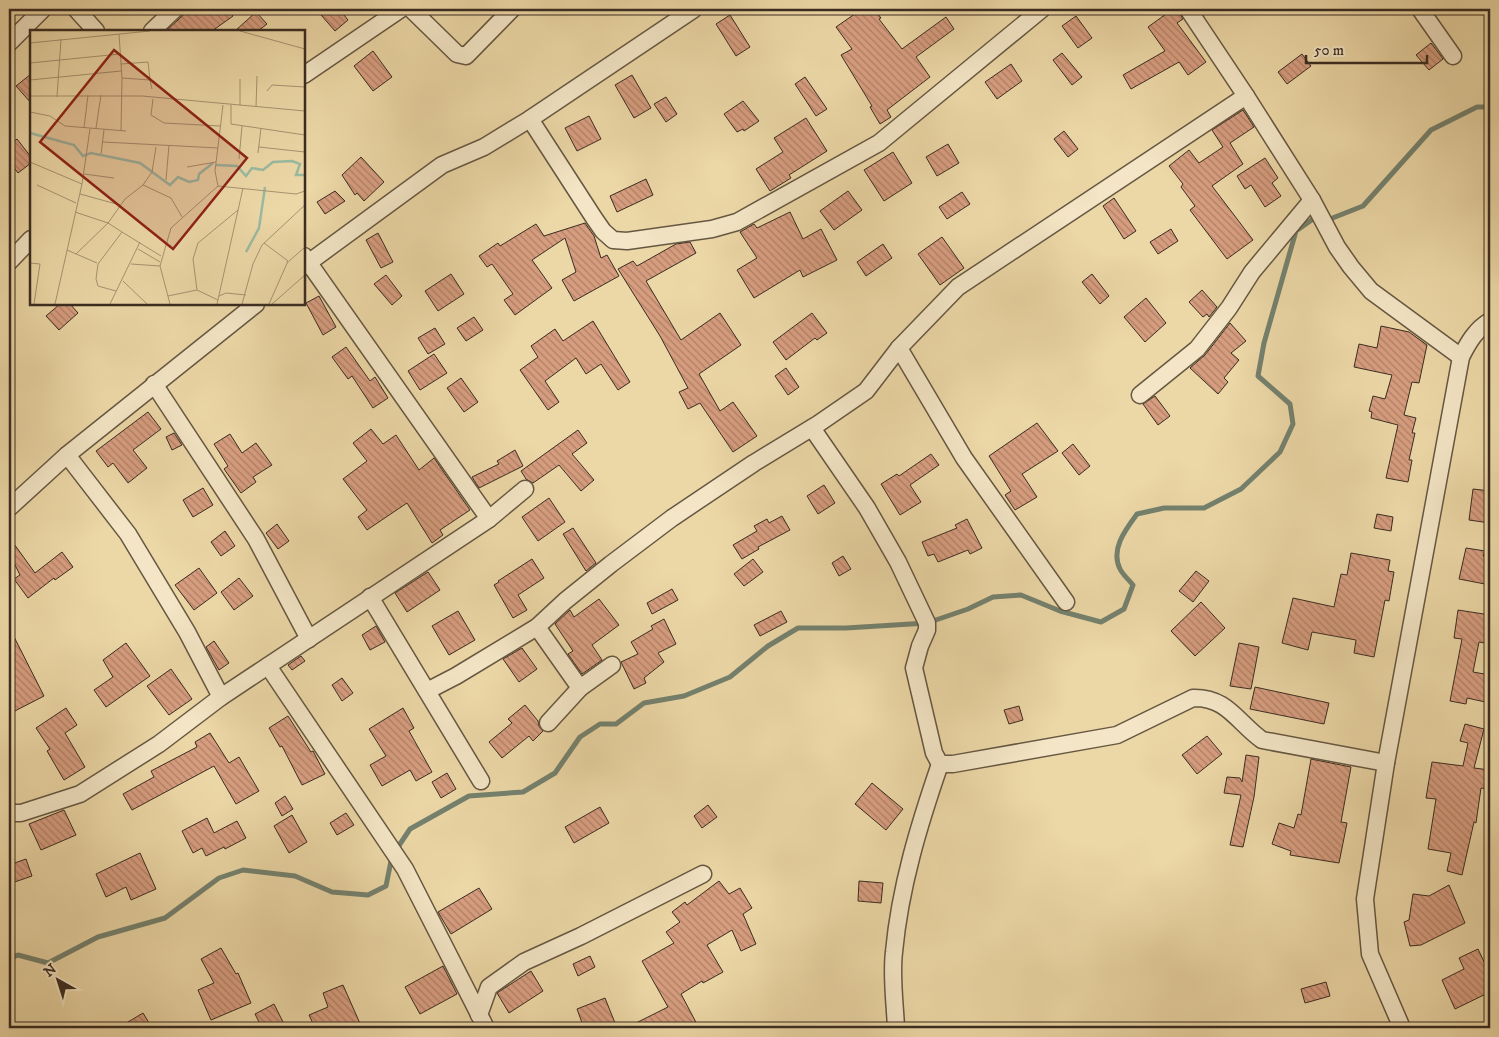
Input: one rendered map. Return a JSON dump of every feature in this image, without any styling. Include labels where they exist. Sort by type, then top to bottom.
[{"type":"street","points":[[9,43],[43,9]]},
{"type":"street","points":[[76,9],[95,30]]},
{"type":"street","points":[[153,30],[175,9]]},
{"type":"street","points":[[305,74],[401,9]]},
{"type":"street","points":[[411,9],[457,54],[466,56],[512,9]]},
{"type":"street","points":[[489,519],[305,262],[442,165],[484,147],[530,120],[694,9]]},
{"type":"street","points":[[530,120],[594,218],[603,231],[613,240],[627,241],[712,229],[737,222],[879,143],[1042,9]]},
{"type":"street","points":[[1188,9],[1246,96],[1351,267],[1371,291],[1460,357]]},
{"type":"street","points":[[1420,9],[1453,56]]},
{"type":"street","points":[[427,691],[456,676],[537,627],[604,570],[672,518],[866,391],[899,348],[958,287],[1246,96]]},
{"type":"street","points":[[1140,395],[1197,349],[1229,308],[1252,272],[1314,205]]},
{"type":"street","points":[[9,262],[30,240]]},
{"type":"street","points":[[9,508],[68,455],[255,305]]},
{"type":"street","points":[[1402,1028],[1370,954],[1365,899],[1386,763],[1460,357],[1470,338],[1490,321]]},
{"type":"street","points":[[899,348],[964,458],[1066,602]]},
{"type":"street","points":[[154,384],[256,539],[308,639]]},
{"type":"street","points":[[812,428],[867,508],[898,562],[927,623],[927,630],[914,668],[934,753],[940,764],[919,826],[903,892],[893,954],[896,1028]]},
{"type":"street","points":[[68,455],[128,534],[187,632],[221,697]]},
{"type":"street","points":[[9,813],[22,813],[80,794],[159,744],[221,697],[489,519],[525,490]]},
{"type":"street","points":[[370,598],[481,781]]},
{"type":"street","points":[[537,627],[580,688]]},
{"type":"street","points":[[548,723],[580,688],[612,665]]},
{"type":"street","points":[[268,666],[405,869],[483,1021]]},
{"type":"street","points":[[940,764],[953,764],[1117,735],[1193,698],[1206,698],[1218,703],[1262,740],[1386,763]]},
{"type":"street","points":[[483,1021],[490,987],[524,962],[581,936],[703,874]]},
{"type":"building","points":[[190,9],[228,9],[233,16],[213,30],[167,30]]},
{"type":"building","points":[[328,9],[339,9],[348,20],[335,31],[321,15]]},
{"type":"building","points":[[862,9],[874,9],[881,18],[879,19],[902,49],[946,17],[954,29],[916,57],[930,77],[887,110],[891,117],[880,124],[870,107],[872,106],[841,55],[852,49],[836,27]]},
{"type":"building","points":[[1173,9],[1177,9],[1183,19],[1177,23],[1206,62],[1188,75],[1179,62],[1131,89],[1123,75],[1165,51],[1148,27]]},
{"type":"building","points":[[256,12],[267,24],[259,30],[236,30]]},
{"type":"building","points":[[730,15],[750,47],[736,56],[716,24]]},
{"type":"building","points":[[1076,16],[1092,38],[1078,48],[1062,26]]},
{"type":"building","points":[[1431,43],[1443,59],[1429,70],[1416,55]]},
{"type":"building","points":[[373,51],[392,77],[373,91],[354,66]]},
{"type":"building","points":[[1062,53],[1082,77],[1072,85],[1053,60]]},
{"type":"building","points":[[1302,54],[1311,66],[1287,84],[1278,72]]},
{"type":"building","points":[[1011,64],[1022,81],[997,99],[985,82]]},
{"type":"building","points":[[30,75],[30,102],[16,86]]},
{"type":"building","points":[[632,75],[651,108],[634,118],[615,85]]},
{"type":"building","points":[[805,77],[827,109],[816,116],[795,84]]},
{"type":"building","points":[[666,97],[677,114],[666,122],[654,104]]},
{"type":"building","points":[[743,101],[759,121],[744,131],[743,129],[737,132],[724,114]]},
{"type":"building","points":[[1243,110],[1254,127],[1230,143],[1243,164],[1212,186],[1253,240],[1227,259],[1190,210],[1195,206],[1181,187],[1183,184],[1169,166],[1189,150],[1199,163],[1223,147],[1212,130]]},
{"type":"building","points":[[589,116],[601,139],[577,151],[565,128]]},
{"type":"building","points":[[806,118],[827,151],[789,175],[791,178],[770,191],[756,169],[783,152],[774,138]]},
{"type":"building","points":[[1064,131],[1078,149],[1068,157],[1054,139]]},
{"type":"building","points":[[17,139],[30,156],[30,164],[18,173],[9,161],[9,145]]},
{"type":"building","points":[[948,144],[959,163],[937,176],[926,157]]},
{"type":"building","points":[[893,152],[912,183],[884,201],[864,170]]},
{"type":"building","points":[[361,157],[384,182],[364,201],[357,193],[355,195],[342,175]]},
{"type":"building","points":[[1265,158],[1278,178],[1272,183],[1281,196],[1265,207],[1251,185],[1245,189],[1237,176]]},
{"type":"building","points":[[646,179],[653,195],[617,212],[610,196]]},
{"type":"building","points":[[335,191],[345,201],[325,214],[317,202]]},
{"type":"building","points":[[848,191],[862,210],[834,230],[820,211]]},
{"type":"building","points":[[962,192],[970,204],[947,219],[939,207]]},
{"type":"building","points":[[1114,198],[1136,231],[1124,239],[1103,206]]},
{"type":"building","points":[[790,212],[803,239],[821,229],[837,260],[803,277],[800,270],[754,298],[737,270],[757,258],[740,232],[754,224],[757,228]]},
{"type":"building","points":[[585,223],[594,236],[601,258],[607,255],[619,276],[574,301],[562,280],[576,272],[565,238],[532,260],[552,288],[515,315],[504,300],[513,294],[492,264],[487,267],[479,256],[498,243],[500,246],[536,224],[544,236]]},
{"type":"building","points":[[1171,229],[1178,241],[1158,254],[1150,242]]},
{"type":"building","points":[[378,233],[393,262],[381,268],[366,240]]},
{"type":"building","points":[[942,237],[964,268],[940,285],[918,254]]},
{"type":"building","points":[[690,242],[696,253],[646,281],[681,340],[720,313],[741,345],[699,374],[720,411],[733,402],[757,436],[733,452],[700,403],[688,409],[679,392],[688,388],[660,336],[618,269],[633,261],[637,266],[676,244]]},
{"type":"building","points":[[883,244],[892,258],[866,276],[857,262]]},
{"type":"building","points":[[451,274],[464,294],[438,311],[425,291]]},
{"type":"building","points":[[1092,274],[1109,296],[1100,304],[1082,282]]},
{"type":"building","points":[[386,275],[402,296],[392,305],[374,284]]},
{"type":"building","points":[[1202,290],[1217,307],[1209,317],[1207,314],[1203,317],[1189,302]]},
{"type":"building","points":[[319,296],[336,327],[323,335],[306,303]]},
{"type":"building","points":[[1146,298],[1166,323],[1145,342],[1124,317]]},
{"type":"building","points":[[59,305],[71,305],[78,313],[59,330],[46,316]]},
{"type":"building","points":[[812,313],[827,333],[817,340],[815,338],[786,360],[773,342]]},
{"type":"building","points":[[474,317],[483,330],[466,341],[457,328]]},
{"type":"building","points":[[593,321],[630,382],[618,390],[601,364],[586,374],[576,358],[545,381],[559,402],[548,410],[520,370],[538,357],[531,346],[555,329],[563,341]]},
{"type":"building","points":[[1230,323],[1246,341],[1231,353],[1239,360],[1224,378],[1228,382],[1218,394],[1190,368],[1205,355]]},
{"type":"building","points":[[1381,326],[1409,332],[1427,345],[1419,383],[1412,382],[1404,415],[1416,418],[1412,433],[1415,433],[1409,460],[1412,460],[1408,482],[1386,478],[1398,425],[1371,418],[1372,412],[1369,411],[1373,396],[1385,399],[1392,375],[1354,367],[1359,344],[1377,348]]},
{"type":"building","points":[[435,328],[445,344],[428,354],[418,338]]},
{"type":"building","points":[[346,347],[370,381],[375,377],[388,398],[373,408],[352,376],[348,379],[332,357]]},
{"type":"building","points":[[434,354],[447,373],[420,390],[408,371]]},
{"type":"building","points":[[786,368],[799,387],[788,395],[775,376]]},
{"type":"building","points":[[461,378],[478,402],[464,412],[447,388]]},
{"type":"building","points":[[1155,396],[1170,416],[1158,425],[1143,404]]},
{"type":"building","points":[[148,412],[161,429],[133,450],[147,468],[128,483],[113,463],[108,467],[96,451]]},
{"type":"building","points":[[1037,423],[1058,451],[1022,474],[1037,497],[1015,510],[1005,495],[1011,491],[989,456]]},
{"type":"building","points":[[371,429],[383,444],[396,435],[419,470],[434,458],[470,510],[440,530],[443,535],[432,543],[407,503],[367,530],[358,517],[367,510],[343,479],[367,461],[353,443]]},
{"type":"building","points":[[578,430],[587,443],[572,454],[594,480],[581,491],[559,465],[533,483],[526,479],[521,471]]},
{"type":"building","points":[[174,433],[182,445],[172,450],[166,437]]},
{"type":"building","points":[[230,434],[242,453],[256,443],[272,465],[253,477],[256,482],[241,493],[224,469],[228,466],[214,444]]},
{"type":"building","points":[[1073,444],[1090,466],[1079,475],[1062,453]]},
{"type":"building","points":[[515,450],[523,466],[479,488],[472,477],[499,464],[497,461]]},
{"type":"building","points":[[931,454],[939,465],[910,485],[921,502],[900,515],[881,484],[897,474],[899,476]]},
{"type":"building","points":[[824,485],[835,503],[818,514],[807,496]]},
{"type":"building","points":[[203,488],[213,505],[193,517],[183,500]]},
{"type":"building","points":[[1473,489],[1490,491],[1490,523],[1469,520]]},
{"type":"building","points":[[549,498],[565,522],[538,541],[522,517]]},
{"type":"building","points":[[1377,514],[1393,517],[1391,531],[1374,528]]},
{"type":"building","points":[[782,516],[790,530],[758,547],[759,549],[742,559],[733,545],[757,531],[754,526],[767,519],[769,523]]},
{"type":"building","points":[[967,519],[982,548],[970,554],[968,550],[938,562],[934,554],[928,556],[922,542],[957,528],[955,525]]},
{"type":"building","points":[[277,524],[289,541],[278,549],[266,533]]},
{"type":"building","points":[[573,528],[596,563],[586,571],[563,534]]},
{"type":"building","points":[[225,531],[235,546],[221,556],[211,542]]},
{"type":"building","points":[[9,537],[35,573],[62,552],[73,567],[55,580],[54,578],[28,598],[14,579],[20,575],[9,553]]},
{"type":"building","points":[[1466,548],[1485,551],[1483,556],[1490,557],[1490,585],[1459,579]]},
{"type":"building","points":[[1351,553],[1390,560],[1388,571],[1394,572],[1389,601],[1385,600],[1374,657],[1354,653],[1356,640],[1312,632],[1308,650],[1282,643],[1293,598],[1334,607],[1341,574],[1347,575]]},
{"type":"building","points":[[843,556],[851,569],[839,576],[832,563]]},
{"type":"building","points":[[532,559],[544,578],[518,595],[527,610],[513,618],[494,585]]},
{"type":"building","points":[[753,559],[763,572],[744,586],[734,574]]},
{"type":"building","points":[[199,568],[217,593],[194,610],[175,585]]},
{"type":"building","points":[[1196,571],[1209,581],[1193,602],[1179,591]]},
{"type":"building","points":[[428,572],[440,590],[407,612],[395,593]]},
{"type":"building","points":[[239,578],[253,596],[234,610],[221,592]]},
{"type":"building","points":[[672,589],[678,600],[652,614],[647,603]]},
{"type":"building","points":[[599,599],[619,625],[592,645],[602,660],[582,674],[568,654],[573,651],[555,624],[570,610],[574,617]]},
{"type":"building","points":[[1201,602],[1225,628],[1195,656],[1171,631]]},
{"type":"building","points":[[1458,610],[1490,615],[1490,644],[1479,642],[1473,672],[1490,675],[1490,703],[1467,698],[1466,704],[1450,701],[1462,639],[1454,638]]},
{"type":"building","points":[[458,611],[475,640],[449,655],[432,626]]},
{"type":"building","points":[[781,611],[787,622],[760,636],[754,625]]},
{"type":"building","points":[[664,619],[676,644],[658,653],[664,662],[644,678],[646,683],[634,689],[621,662],[638,654],[631,642],[653,629],[651,626]]},
{"type":"building","points":[[376,626],[385,642],[370,650],[362,635]]},
{"type":"building","points":[[9,627],[44,696],[9,714]]},
{"type":"building","points":[[214,641],[229,663],[219,670],[206,647]]},
{"type":"building","points":[[126,643],[150,676],[106,707],[94,690],[113,677],[103,660]]},
{"type":"building","points":[[1239,643],[1259,647],[1251,689],[1230,686]]},
{"type":"building","points":[[522,648],[537,669],[519,682],[503,659]]},
{"type":"building","points":[[301,656],[305,661],[292,670],[288,665]]},
{"type":"building","points":[[171,669],[192,699],[169,715],[147,686]]},
{"type":"building","points":[[342,678],[353,693],[342,701],[332,685]]},
{"type":"building","points":[[1255,687],[1329,703],[1324,724],[1250,709]]},
{"type":"building","points":[[525,705],[538,721],[543,731],[533,741],[529,736],[502,758],[489,742],[512,723],[508,719]]},
{"type":"building","points":[[1019,706],[1023,720],[1009,724],[1004,710]]},
{"type":"building","points":[[66,708],[77,725],[65,733],[85,767],[64,780],[47,751],[50,749],[36,728]]},
{"type":"building","points":[[403,708],[414,728],[409,731],[432,772],[416,781],[410,770],[382,786],[370,765],[386,756],[369,729]]},
{"type":"building","points":[[288,716],[311,752],[313,751],[325,774],[302,785],[282,746],[280,747],[269,728]]},
{"type":"building","points":[[1465,724],[1484,729],[1474,768],[1490,770],[1490,776],[1488,789],[1481,788],[1476,823],[1474,822],[1462,875],[1447,871],[1451,853],[1428,849],[1436,799],[1426,798],[1432,762],[1463,766],[1468,743],[1460,741]]},
{"type":"building","points":[[210,733],[229,763],[239,757],[259,791],[236,804],[214,766],[132,810],[123,794],[154,777],[151,771],[197,747],[195,742]]},
{"type":"building","points":[[1207,736],[1222,754],[1197,774],[1182,755]]},
{"type":"building","points":[[1246,755],[1259,757],[1254,797],[1243,847],[1230,845],[1241,795],[1224,793],[1227,777],[1240,778],[1242,782]]},
{"type":"building","points":[[1311,759],[1351,767],[1341,822],[1347,823],[1339,863],[1290,855],[1291,851],[1272,844],[1279,823],[1294,828],[1298,814],[1301,815]]},
{"type":"building","points":[[447,773],[456,789],[441,798],[432,782]]},
{"type":"building","points":[[872,783],[903,809],[886,830],[855,804]]},
{"type":"building","points":[[285,796],[293,809],[282,816],[275,803]]},
{"type":"building","points":[[708,805],[717,817],[702,828],[694,816]]},
{"type":"building","points":[[600,807],[609,823],[574,843],[565,827]]},
{"type":"building","points":[[64,810],[76,835],[41,850],[29,824]]},
{"type":"building","points":[[346,813],[354,825],[337,835],[330,823]]},
{"type":"building","points":[[292,815],[307,842],[289,853],[274,826]]},
{"type":"building","points":[[207,818],[214,833],[237,821],[246,838],[206,856],[202,848],[193,853],[182,831]]},
{"type":"building","points":[[140,853],[156,889],[131,900],[126,887],[106,897],[96,874]]},
{"type":"building","points":[[26,859],[32,876],[9,884],[9,865]]},
{"type":"building","points":[[719,881],[729,894],[740,888],[752,908],[743,914],[756,944],[741,951],[732,930],[707,945],[723,972],[703,983],[702,981],[681,994],[699,1028],[626,1028],[668,1007],[642,961],[674,943],[666,932],[680,922],[672,912],[685,902],[687,905]]},
{"type":"building","points":[[859,881],[883,883],[881,903],[858,901]]},
{"type":"building","points":[[1449,885],[1465,923],[1421,945],[1410,946],[1404,922],[1409,920],[1413,894],[1429,896]]},
{"type":"building","points":[[479,888],[492,909],[451,934],[438,912]]},
{"type":"building","points":[[221,948],[236,974],[238,973],[251,1003],[211,1020],[198,990],[214,983],[201,959]]},
{"type":"building","points":[[1478,949],[1486,966],[1490,964],[1490,992],[1455,1009],[1442,980],[1464,969],[1459,958]]},
{"type":"building","points":[[590,956],[595,967],[578,976],[573,964]]},
{"type":"building","points":[[443,966],[457,994],[420,1014],[405,987]]},
{"type":"building","points":[[531,971],[543,991],[509,1013],[497,993]]},
{"type":"building","points":[[1326,982],[1330,996],[1305,1003],[1301,989]]},
{"type":"building","points":[[343,985],[362,1028],[315,1028],[309,1015],[328,1007],[323,993]]},
{"type":"building","points":[[605,998],[615,1023],[601,1028],[584,1028],[577,1009]]},
{"type":"building","points":[[274,1004],[286,1028],[262,1028],[255,1014]]},
{"type":"building","points":[[143,1013],[152,1028],[118,1028]]},
{"type":"waterway","points":[[9,959],[18,955],[48,963],[98,937],[165,918],[219,878],[243,870],[295,876],[332,892],[368,895],[386,886],[392,856],[410,829],[469,796],[523,792],[555,773],[580,737],[600,724],[616,724],[644,703],[684,696],[730,677],[768,646],[798,628],[846,628],[927,623],[968,609],[993,597],[1021,595],[1060,611],[1101,622],[1124,609],[1133,585],[1120,569],[1117,562],[1117,554],[1121,540],[1137,514],[1164,508],[1204,508],[1241,489],[1280,452],[1293,424],[1290,404],[1258,376],[1264,343],[1296,231],[1313,219],[1330,219],[1363,206],[1431,130],[1477,107],[1490,107]]}]
